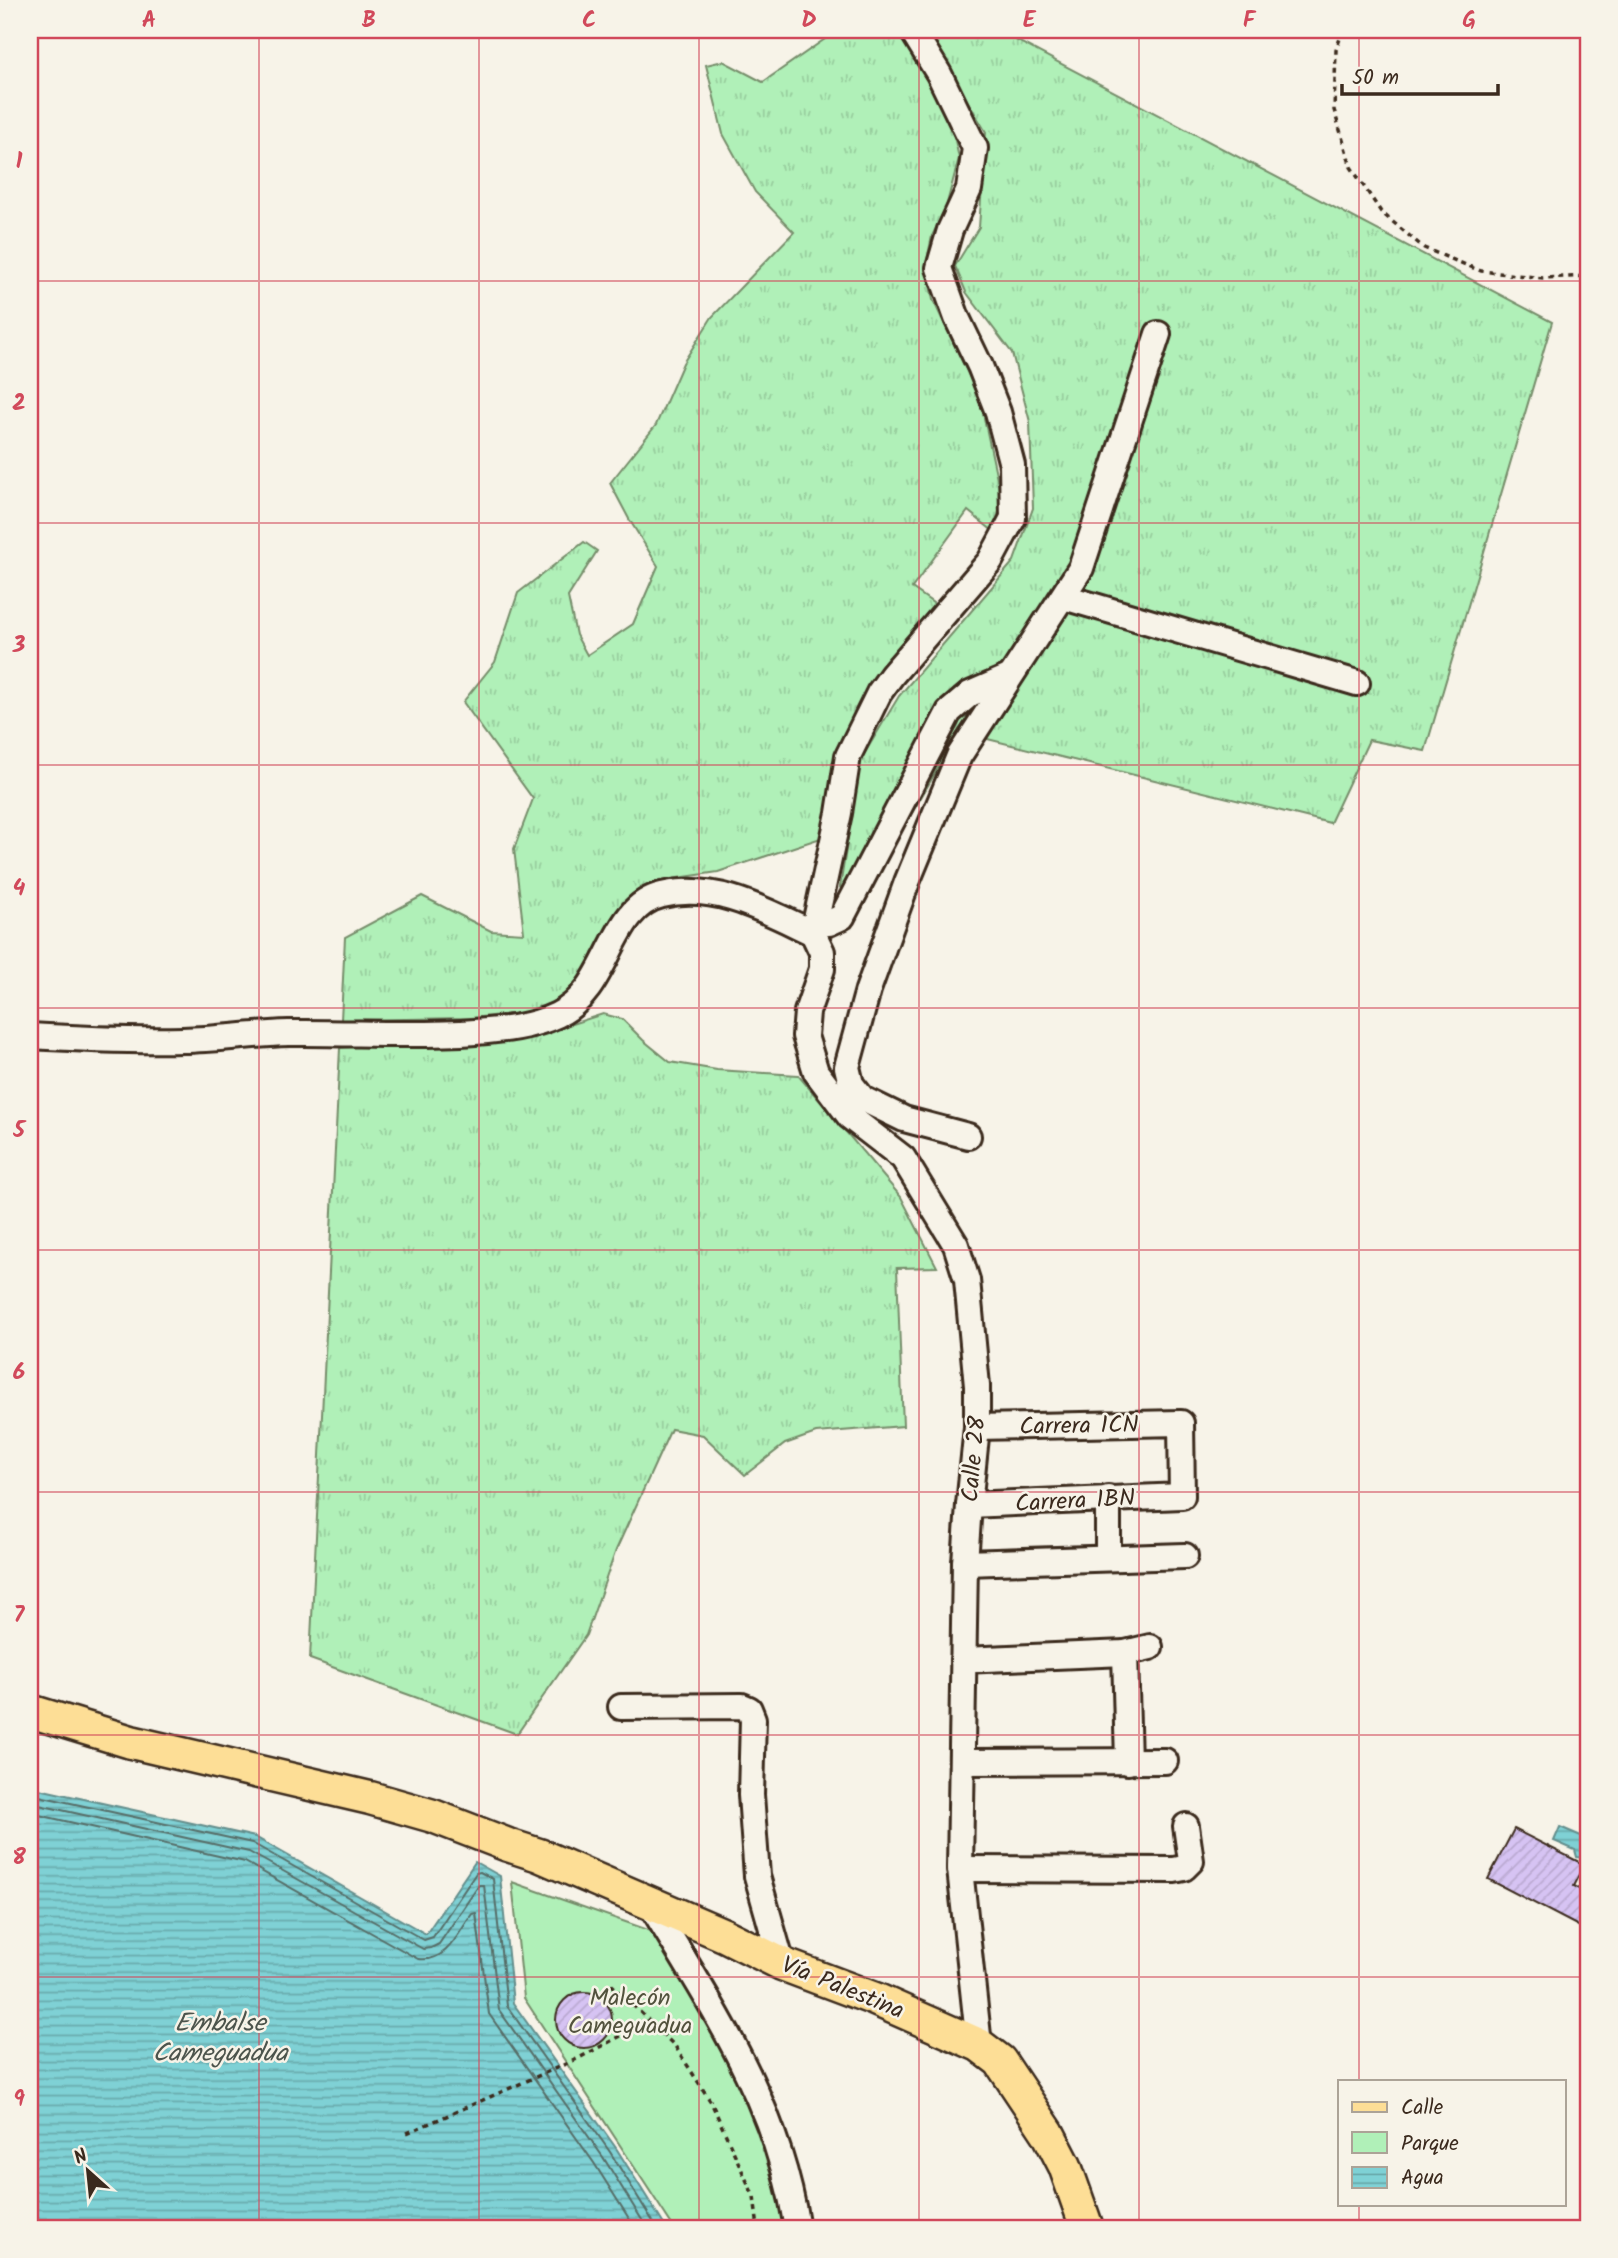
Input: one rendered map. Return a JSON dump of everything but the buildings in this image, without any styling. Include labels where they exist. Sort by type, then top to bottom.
[{"type":"main road","name":"Vía Palestina","points":[[30,1711],[131,1742],[370,1798],[433,1816],[508,1846],[539,1855],[724,1935],[782,1964],[875,1999],[979,2045],[1000,2061],[1048,2133],[1065,2166],[1087,2228]]},
{"type":"street","points":[[814,926],[839,813],[848,756],[864,720],[878,693],[892,675],[990,561],[1013,518],[1012,465],[998,412],[981,366],[957,318],[939,268],[950,230],[968,189],[975,148],[939,74],[912,30]]},
{"type":"street","points":[[968,1136],[904,1119],[863,1099],[851,1084],[846,1067],[868,990],[906,881],[959,756],[1081,568],[1158,334]]},
{"type":"street","points":[[1064,597],[1357,684]]},
{"type":"street","points":[[30,1036],[138,1040],[327,1034],[441,1035],[507,1030],[558,1015],[574,1005],[589,989],[628,917],[644,903],[659,895],[707,892],[814,926],[829,923],[842,917],[949,712],[970,694],[1009,677]]},
{"type":"street","name":"Calle 28","points":[[814,926],[821,951],[822,969],[807,1012],[805,1036],[816,1072],[850,1117],[903,1158],[956,1245],[967,1280],[977,1386],[977,1427],[965,1563],[960,1869],[979,2045]]},
{"type":"street","name":"Carrera 1CN","points":[[977,1427],[1181,1423],[1182,1496]]},
{"type":"street","name":"Carrera 1BN","points":[[969,1505],[1182,1496]]},
{"type":"street","points":[[1108,1498],[1108,1558]]},
{"type":"street","points":[[965,1563],[1185,1556]]},
{"type":"street","points":[[963,1660],[1125,1653],[1150,1647]]},
{"type":"street","points":[[1125,1653],[1128,1762]]},
{"type":"street","points":[[621,1707],[742,1706],[750,1709],[753,1719],[751,1795],[757,1876],[782,1964]]},
{"type":"street","points":[[962,1762],[1165,1761]]},
{"type":"street","points":[[960,1869],[1174,1870],[1184,1868],[1191,1861],[1186,1826]]},
{"type":"street","points":[[652,1905],[730,2037],[760,2099],[778,2148],[797,2228]]},
{"type":"path","points":[[1343,30],[1336,50],[1334,110],[1350,167],[1381,212],[1424,248],[1482,271],[1543,278],[1588,276]]},
{"type":"path","points":[[611,1984],[675,2046],[711,2102],[754,2197],[758,2228]]},
{"type":"path","points":[[407,2133],[577,2059],[649,2021]]},
{"type":"green space","points":[[838,30],[895,30],[923,69],[954,136],[959,158],[946,207],[932,236],[926,265],[933,300],[980,399],[1002,502],[993,531],[968,511],[912,588],[940,608],[890,661],[824,837],[718,872],[671,879],[635,898],[608,927],[592,967],[573,990],[543,1011],[470,1018],[341,1020],[345,937],[422,896],[491,931],[524,933],[514,849],[533,799],[463,702],[495,662],[518,593],[584,542],[597,551],[568,597],[576,635],[587,655],[633,624],[658,566],[610,483],[656,425],[683,363],[712,317],[794,232],[755,192],[723,134],[706,65],[723,61],[763,82]]},
{"type":"green space","points":[[931,30],[997,30],[1552,322],[1425,751],[1369,740],[1330,823],[959,732],[855,911],[840,887],[860,761],[899,696],[1014,561],[1033,508],[1030,422],[1012,353],[966,292],[955,266],[979,227],[986,132],[933,44]]},
{"type":"green space","points":[[603,1014],[622,1019],[670,1062],[717,1070],[798,1075],[901,1197],[937,1267],[897,1268],[903,1426],[816,1433],[785,1444],[745,1475],[703,1435],[671,1429],[616,1550],[586,1635],[517,1734],[310,1659],[340,1048],[556,1029]]},
{"type":"green space","name":"Malecón Cameguadua","points":[[512,1882],[691,1945],[790,2173],[805,2228],[674,2228],[524,1998]]},
{"type":"water","name":"Embalse Cameguadua","points":[[30,1787],[255,1837],[426,1934],[475,1862],[500,1876],[513,2003],[616,2148],[666,2228],[30,2228]]},
{"type":"water","points":[[1560,1827],[1588,1839],[1583,1858],[1577,1857],[1575,1850],[1554,1841]]}]
